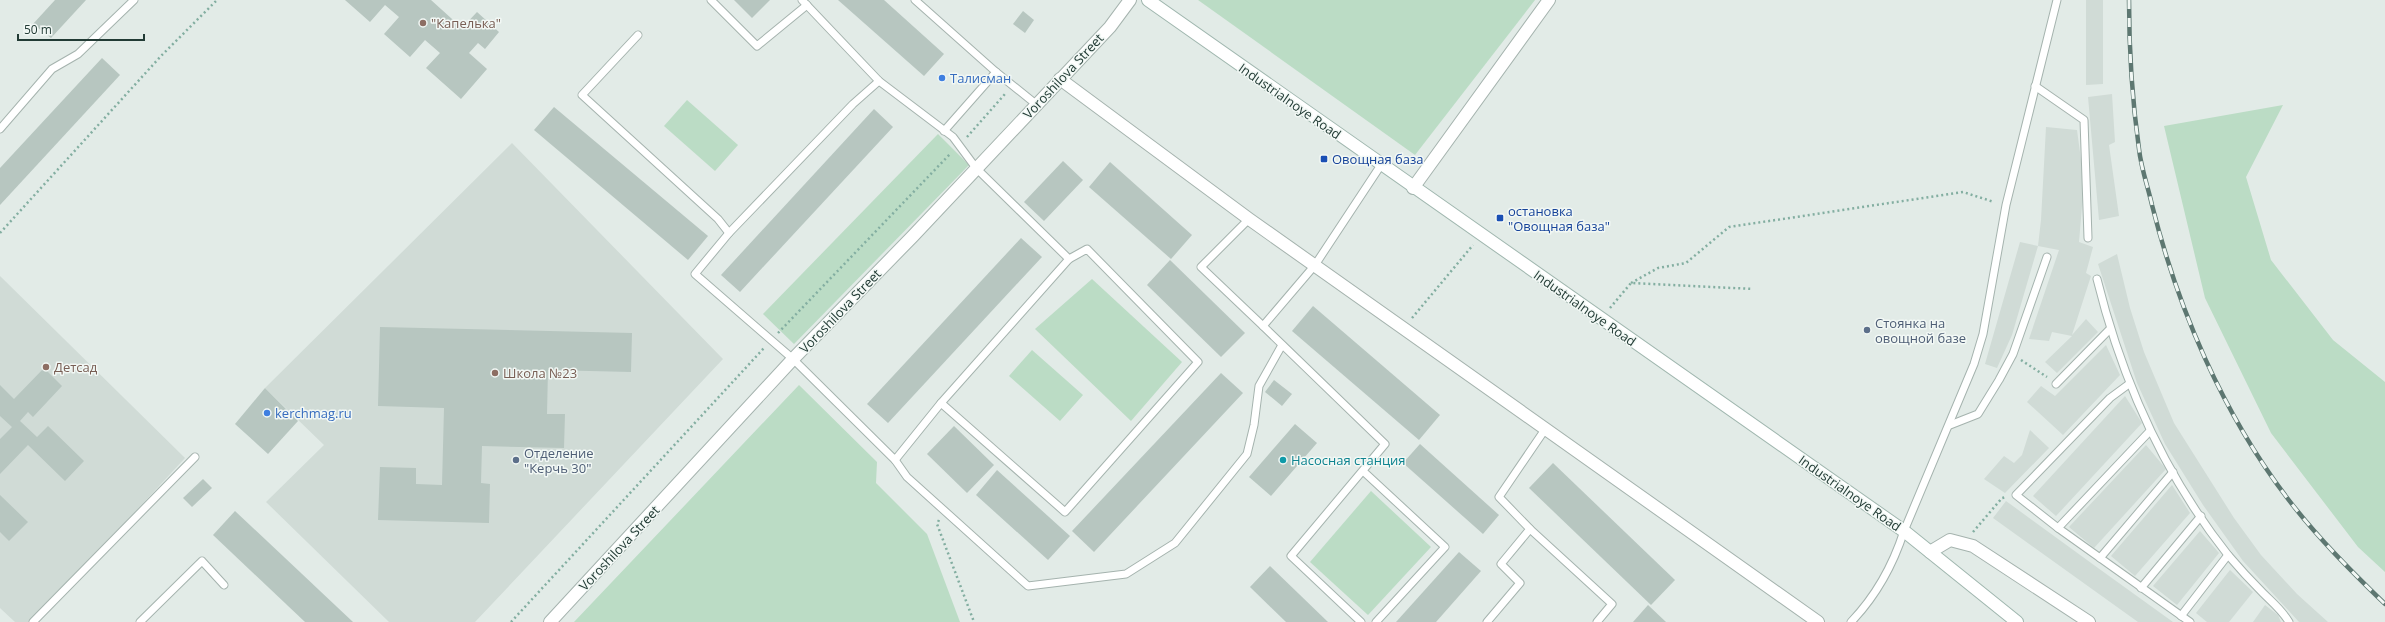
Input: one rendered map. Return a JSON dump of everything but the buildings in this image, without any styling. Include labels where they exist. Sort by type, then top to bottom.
[{"type":"street","name":"Voroshilova Street","points":[[550,622],[793,359],[1113,24],[1130,0]]},
{"type":"street","name":"Industrialnoye Road","points":[[1148,0],[1413,188],[1904,531],[2017,622]]},
{"type":"street","points":[[1413,188],[1550,0]]},
{"type":"street","points":[[1060,79],[1249,219],[1818,622]]},
{"type":"street","points":[[1930,552],[1950,540],[1980,550],[2089,622]]},
{"type":"lane","points":[[0,129],[52,69],[78,54],[134,0]]},
{"type":"lane","points":[[711,0],[756,46],[805,2],[879,81],[944,131],[959,146],[976,168],[1069,259]]},
{"type":"lane","points":[[915,0],[996,72],[1037,105]]},
{"type":"lane","points":[[1851,622],[1867,606],[1896,558],[1904,531],[1950,425],[1974,364],[1983,334],[2006,205],[2057,0]]},
{"type":"lane","points":[[638,35],[582,95],[718,219],[729,233]]},
{"type":"lane","points":[[944,131],[996,72]]},
{"type":"lane","points":[[879,81],[853,104],[729,233],[695,274],[793,359],[895,460],[907,477],[1028,586],[1126,574],[1175,543],[1247,454],[1259,386],[1282,345]]},
{"type":"lane","points":[[2035,86],[2084,120],[2088,238]]},
{"type":"lane","points":[[1263,326],[1315,265],[1381,164]]},
{"type":"lane","points":[[1249,219],[1201,267],[1385,444],[1291,556],[1361,622]]},
{"type":"lane","points":[[895,460],[941,403],[1069,259],[1087,249],[1198,362],[1065,512],[941,403]]},
{"type":"lane","points":[[1950,425],[1978,414],[2013,354],[2047,257]]},
{"type":"lane","points":[[2097,279],[2109,330],[2149,432],[2200,516],[2228,555],[2276,605],[2289,622]]},
{"type":"lane","points":[[2056,384],[2109,330]]},
{"type":"lane","points":[[2129,384],[2110,398],[2016,495],[2058,528],[2190,622]]},
{"type":"lane","points":[[1546,428],[1499,497],[1530,530],[1612,604],[1597,622]]},
{"type":"lane","points":[[2058,528],[2149,432]]},
{"type":"lane","points":[[33,622],[196,457]]},
{"type":"lane","points":[[1363,471],[1445,547],[1376,622]]},
{"type":"lane","points":[[2100,558],[2173,472]]},
{"type":"lane","points":[[2141,588],[2200,516]]},
{"type":"lane","points":[[1487,622],[1520,583],[1501,564],[1530,530]]},
{"type":"lane","points":[[2181,616],[2228,555]]},
{"type":"lane","points":[[140,622],[202,561],[224,585]]},
{"type":"path","points":[[0,234],[161,56],[217,0]]},
{"type":"path","points":[[511,622],[772,340],[959,146],[1013,85]]},
{"type":"path","points":[[1601,319],[1631,283],[1658,268],[1686,263],[1729,227],[1963,192],[2006,205]]},
{"type":"path","points":[[1404,328],[1481,235]]},
{"type":"path","points":[[1631,283],[1753,289]]},
{"type":"path","points":[[2013,354],[2056,384]]},
{"type":"path","points":[[1962,543],[2002,498],[2016,495]]},
{"type":"path","points":[[943,510],[938,524],[974,622]]},
{"type":"shaded area","points":[[2086,0],[2103,0],[2103,84],[2086,85]]},
{"type":"shaded area","points":[[2112,94],[2115,142],[2109,145],[2119,216],[2099,220],[2088,97]]},
{"type":"shaded area","points":[[2046,127],[2077,130],[2084,182],[2079,242],[2093,247],[2086,273],[2091,276],[2072,335],[2086,319],[2098,332],[2057,373],[2045,362],[2072,336],[2052,332],[2049,341],[2029,339],[2059,250],[2038,246],[2041,220]]},
{"type":"shaded area","name":"Школа №23","points":[[512,143],[723,359],[475,622],[389,622],[266,502],[324,445],[265,388]]},
{"type":"shaded area","points":[[2020,242],[2038,246],[2012,335],[1997,368],[1985,364]]},
{"type":"shaded area","points":[[2117,254],[2130,308],[2144,352],[2174,423],[2234,518],[2261,555],[2297,594],[2328,622],[2299,622],[2243,561],[2203,505],[2165,444],[2137,383],[2098,264]]},
{"type":"shaded area","name":"Детсад","points":[[0,276],[185,458],[33,622],[15,622],[0,608]]},
{"type":"shaded area","points":[[2106,345],[2120,375],[2063,435],[2027,402],[2041,386],[2055,396]]},
{"type":"shaded area","points":[[2125,396],[2142,423],[2056,516],[2033,496]]},
{"type":"shaded area","points":[[2030,430],[2049,448],[2005,493],[1984,479],[2004,456],[2014,463],[2022,455]]},
{"type":"shaded area","points":[[2146,445],[2166,469],[2094,548],[2069,527]]},
{"type":"shaded area","points":[[2172,485],[2190,513],[2135,576],[2111,556]]},
{"type":"shaded area","points":[[2006,501],[2173,622],[2138,622],[1993,518]]},
{"type":"shaded area","points":[[2200,531],[2219,553],[2177,605],[2153,586]]},
{"type":"shaded area","points":[[2230,570],[2253,592],[2229,622],[2207,622],[2196,613]]},
{"type":"shaded area","points":[[2265,605],[2278,615],[2281,622],[2253,622]]},
{"type":"green space","points":[[1198,0],[1535,0],[1415,155]]},
{"type":"green space","points":[[687,100],[738,145],[715,171],[664,126]]},
{"type":"green space","points":[[2283,105],[2246,177],[2271,260],[2333,340],[2385,382],[2385,572],[2358,547],[2271,433],[2205,298],[2164,126]]},
{"type":"green space","points":[[938,134],[969,165],[794,344],[763,314]]},
{"type":"green space","points":[[1092,279],[1182,362],[1131,421],[1035,329]]},
{"type":"green space","points":[[1032,350],[1083,395],[1060,421],[1009,376]]},
{"type":"green space","points":[[799,385],[877,462],[876,483],[927,534],[960,622],[574,622]]},
{"type":"green space","points":[[1371,491],[1431,547],[1368,615],[1310,562]]},
{"type":"railway","points":[[2129,0],[2131,74],[2140,156],[2163,244],[2175,283],[2205,359],[2243,432],[2288,499],[2322,540],[2385,604]]},
{"type":"place","name":"\"Капелька\"","points":[[423,23]]},
{"type":"place","name":"Талисман","points":[[942,78]]},
{"type":"place","name":"Овощная база","points":[[1324,159]]},
{"type":"place","name":"остановка \"Овощная база\"","points":[[1500,218]]},
{"type":"place","name":"Стоянка на овощной базе","points":[[1867,330]]},
{"type":"place","name":"Детсад","points":[[46,367]]},
{"type":"place","name":"Школа №23","points":[[495,373]]},
{"type":"place","name":"kerchmag.ru","points":[[267,413]]},
{"type":"place","name":"Отделение \"Керчь 30\"","points":[[516,460]]},
{"type":"place","name":"Насосная станция","points":[[1283,460]]}]
